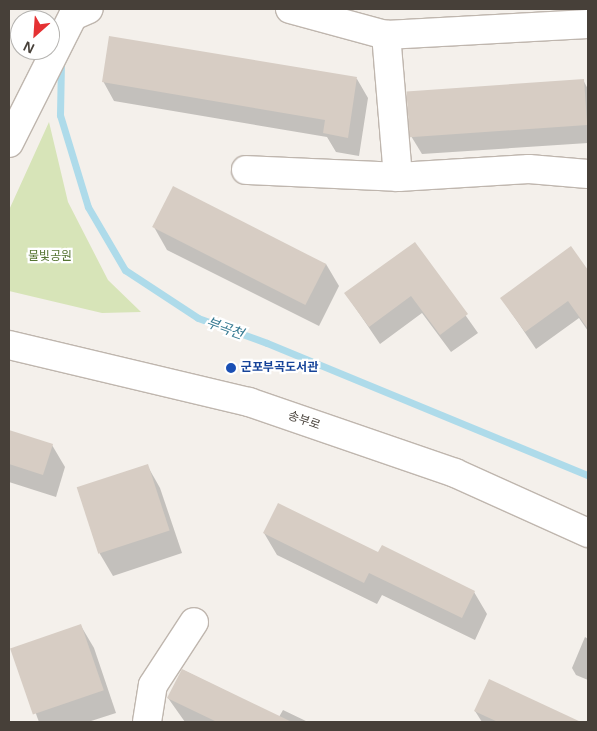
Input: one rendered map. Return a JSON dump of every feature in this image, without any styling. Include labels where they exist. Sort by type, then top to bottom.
[{"type":"street","points":[[290,9],[386,35],[588,24]]},
{"type":"street","points":[[9,143],[15,113],[33,93],[81,12]]},
{"type":"street","points":[[386,35],[398,177]]},
{"type":"street","points":[[246,170],[398,177],[529,169],[588,174]]},
{"type":"street","name":"송부로","points":[[9,345],[249,402],[455,473],[588,533]]},
{"type":"street","points":[[147,722],[153,686],[194,622]]},
{"type":"green space","name":"물빛공원","points":[[49,122],[68,202],[108,280],[141,312],[102,313],[9,291],[9,210]]},
{"type":"building","points":[[109,36],[357,77],[348,138],[323,133],[325,120],[102,82]]},
{"type":"building","points":[[584,79],[587,125],[410,137],[406,91]]},
{"type":"building","points":[[173,186],[326,264],[305,305],[152,227]]},
{"type":"building","points":[[415,242],[468,314],[440,335],[411,296],[369,327],[344,293]]},
{"type":"building","points":[[571,246],[588,270],[588,329],[568,301],[525,332],[500,298]]},
{"type":"building","points":[[9,430],[53,444],[43,475],[9,464]]},
{"type":"building","points":[[148,464],[170,531],[98,554],[77,487]]},
{"type":"building","points":[[278,503],[378,552],[382,545],[475,591],[462,618],[369,573],[364,583],[263,533]]},
{"type":"building","points":[[81,624],[104,690],[33,715],[10,648]]},
{"type":"building","points":[[182,669],[292,722],[217,722],[167,698]]},
{"type":"building","points":[[489,679],[581,722],[498,722],[474,711]]},
{"type":"waterway","name":"부곡천","points":[[61,62],[60,115],[88,207],[125,270],[198,318],[267,343],[588,475]]},
{"type":"place","name":"군포부곡도서관","points":[[231,368]]}]
